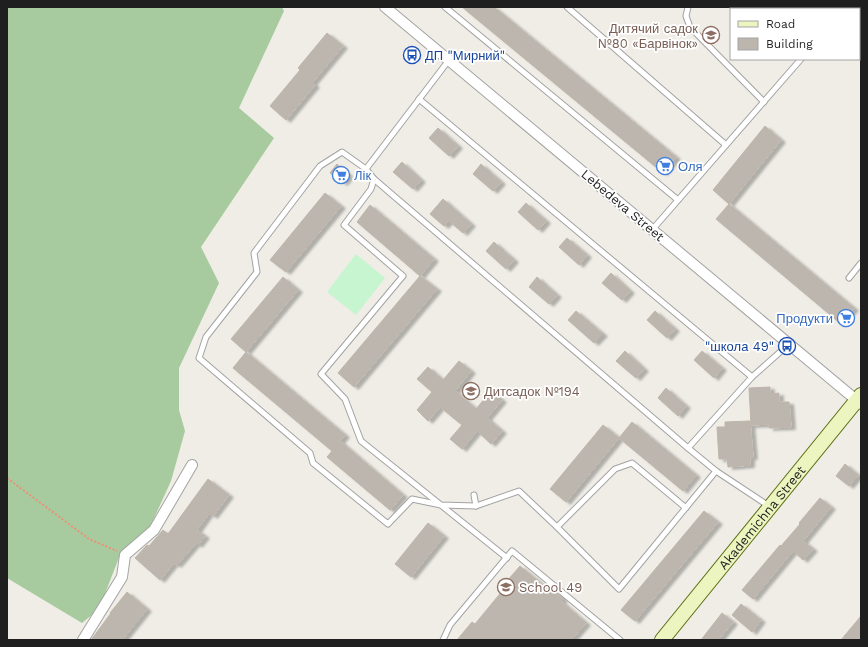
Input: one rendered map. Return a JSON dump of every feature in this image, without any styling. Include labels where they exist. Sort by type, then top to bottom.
[{"type":"main road","name":"Akademichna Street","points":[[662,640],[860,399]]},
{"type":"street","name":"Lebedeva Street","points":[[385,7],[789,344],[860,399]]},
{"type":"street","points":[[83,640],[122,577],[125,555],[154,530],[192,465]]},
{"type":"lane","points":[[445,7],[678,200]]},
{"type":"lane","points":[[567,7],[726,145]]},
{"type":"lane","points":[[688,7],[686,16],[690,27],[764,102]]},
{"type":"lane","points":[[366,169],[449,60]]},
{"type":"lane","points":[[652,230],[800,60]]},
{"type":"lane","points":[[419,99],[752,377]]},
{"type":"lane","points":[[716,471],[619,589],[519,491],[476,506],[441,505],[412,499],[388,524],[313,463],[310,453],[199,358],[206,337],[257,272],[254,254],[320,166],[342,152],[366,169],[374,179],[688,448],[716,471],[770,507]]},
{"type":"lane","points":[[374,179],[371,189],[344,225],[403,276],[321,374],[345,399],[360,441],[507,558]]},
{"type":"lane","points":[[849,278],[861,263]]},
{"type":"lane","points":[[688,448],[752,377],[789,344]]},
{"type":"lane","points":[[557,527],[615,468],[632,463],[686,508]]},
{"type":"lane","points":[[474,495],[476,506]]},
{"type":"lane","points":[[443,640],[450,625],[512,551],[620,640]]},
{"type":"path","points":[[7,478],[89,538],[125,555]]},
{"type":"green space","points":[[7,7],[282,7],[284,11],[239,108],[274,138],[201,247],[219,283],[179,368],[179,410],[185,431],[171,481],[150,527],[120,555],[99,609],[82,623],[7,578]]},
{"type":"green space","points":[[356,254],[385,278],[356,315],[327,292]]},
{"type":"building","points":[[462,7],[494,7],[676,157],[663,173]]},
{"type":"building","points":[[327,33],[343,46],[312,83],[315,85],[286,120],[270,106],[300,70],[298,68]]},
{"type":"building","points":[[765,126],[781,140],[729,204],[713,190]]},
{"type":"building","points":[[438,128],[458,146],[449,156],[429,138]]},
{"type":"building","points":[[402,162],[421,180],[413,189],[393,172]]},
{"type":"building","name":"Лік","points":[[337,164],[347,173],[348,177],[343,183],[330,173]]},
{"type":"building","points":[[481,164],[501,182],[493,191],[473,174]]},
{"type":"building","points":[[325,193],[341,206],[286,272],[270,260]]},
{"type":"building","points":[[443,199],[471,224],[463,233],[449,221],[444,226],[430,214]]},
{"type":"building","points":[[526,203],[546,221],[538,230],[518,212]]},
{"type":"building","points":[[729,204],[854,308],[841,324],[716,219]]},
{"type":"building","points":[[370,205],[434,259],[420,276],[357,222]]},
{"type":"building","points":[[567,238],[587,255],[579,265],[559,247]]},
{"type":"building","points":[[494,242],[514,260],[506,269],[486,251]]},
{"type":"building","points":[[611,273],[630,291],[622,300],[602,283]]},
{"type":"building","points":[[420,276],[437,289],[354,387],[338,373]]},
{"type":"building","points":[[283,277],[298,290],[246,352],[231,339]]},
{"type":"building","points":[[537,277],[557,295],[549,304],[529,287]]},
{"type":"building","points":[[576,311],[603,334],[594,343],[568,320]]},
{"type":"building","points":[[655,311],[675,329],[667,338],[647,320]]},
{"type":"building","points":[[625,351],[644,369],[636,378],[616,361]]},
{"type":"building","points":[[702,351],[722,368],[714,378],[694,360]]},
{"type":"building","points":[[246,352],[345,435],[340,441],[403,495],[390,510],[327,457],[332,451],[233,368]]},
{"type":"building","points":[[459,361],[471,371],[455,391],[476,409],[491,391],[502,400],[487,418],[502,431],[491,444],[477,431],[462,449],[450,439],[462,425],[440,407],[428,421],[417,410],[432,392],[417,379],[428,367],[443,380]]},
{"type":"building","points":[[770,387],[770,394],[779,393],[779,402],[789,402],[791,427],[769,428],[769,424],[751,425],[749,388]]},
{"type":"building","points":[[666,388],[686,406],[678,416],[658,398]]},
{"type":"building","points":[[750,421],[753,457],[750,457],[750,465],[728,467],[727,459],[719,459],[717,427],[725,427],[725,422]]},
{"type":"building","points":[[632,422],[696,475],[683,491],[619,438]]},
{"type":"building","points":[[603,425],[619,438],[566,502],[550,489]]},
{"type":"building","points":[[845,464],[858,475],[849,486],[836,476]]},
{"type":"building","points":[[208,479],[229,495],[213,516],[209,513],[197,530],[205,536],[198,545],[196,543],[177,565],[174,563],[160,580],[135,558],[147,545],[149,546],[163,530],[168,534]]},
{"type":"building","points":[[820,498],[831,507],[803,541],[813,549],[803,560],[793,551],[753,599],[742,590],[800,524],[799,523]]},
{"type":"building","points":[[704,511],[718,522],[635,621],[621,610]]},
{"type":"building","points":[[428,523],[444,536],[411,577],[395,564]]},
{"type":"building","points":[[520,566],[544,586],[546,584],[563,599],[561,601],[586,623],[571,640],[457,640],[472,622],[475,624],[503,590],[501,588]]},
{"type":"building","points":[[127,592],[147,609],[122,640],[91,640],[110,613]]},
{"type":"building","points":[[741,604],[761,620],[752,632],[732,615]]},
{"type":"building","points":[[722,613],[733,622],[718,640],[701,640]]},
{"type":"building","points":[[861,616],[861,640],[841,640]]},
{"type":"place","name":"Дитячий садок №80 «Барвінок»","points":[[711,35]]},
{"type":"place","name":"ДП \"Мирний\"","points":[[412,55]]},
{"type":"place","name":"Оля","points":[[665,166]]},
{"type":"place","name":"Лік","points":[[341,175]]},
{"type":"place","name":"Продукти","points":[[846,318]]},
{"type":"place","name":"\"школа 49\"","points":[[787,346]]},
{"type":"place","name":"Дитсадок №194","points":[[471,391]]},
{"type":"place","name":"School 49","points":[[506,587]]}]
